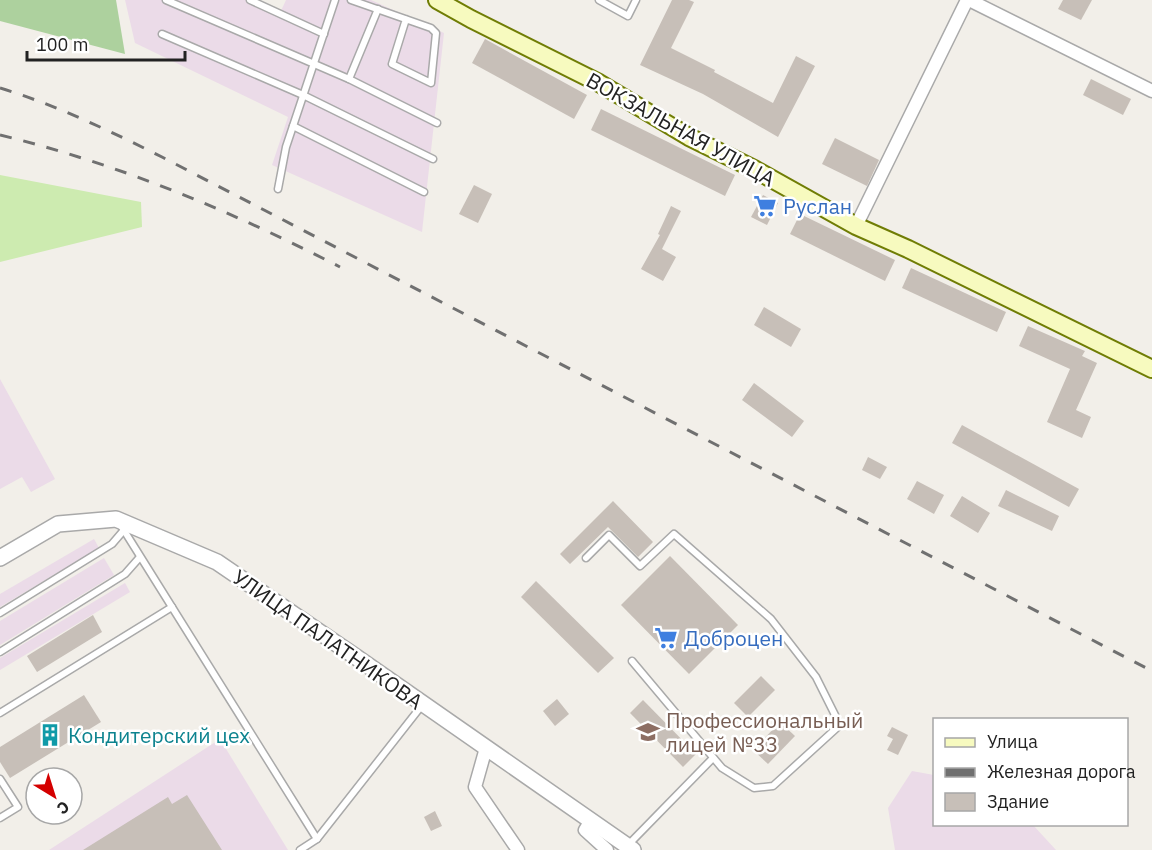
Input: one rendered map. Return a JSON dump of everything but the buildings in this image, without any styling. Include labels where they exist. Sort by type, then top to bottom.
[{"type":"main road","name":"ВОКЗАЛЬНАЯ УЛИЦА","points":[[437,0],[599,83],[688,137],[754,169],[856,226],[908,249],[1152,369]]},
{"type":"street","points":[[856,226],[968,0],[1152,91]]},
{"type":"street","name":"УЛИЦА ПАЛАТНИКОВА","points":[[0,558],[58,524],[120,525],[217,562],[630,848]]},
{"type":"street","points":[[486,748],[475,787],[518,850]]},
{"type":"street","points":[[591,820],[585,830],[607,850]]},
{"type":"lane","points":[[166,0],[349,79],[437,123]]},
{"type":"lane","points":[[249,0],[324,34]]},
{"type":"lane","points":[[278,189],[286,147],[335,0]]},
{"type":"lane","points":[[351,0],[431,28],[436,33],[431,83],[392,64],[405,19]]},
{"type":"lane","points":[[599,0],[628,16],[636,0]]},
{"type":"lane","points":[[349,79],[378,9]]},
{"type":"lane","points":[[162,34],[303,95],[433,159]]},
{"type":"lane","points":[[293,126],[424,192]]},
{"type":"lane","points":[[120,525],[317,839]]},
{"type":"lane","points":[[0,613],[112,544],[120,525]]},
{"type":"lane","points":[[586,558],[609,535],[639,566],[674,534],[771,619],[816,677],[840,725],[773,786],[753,788],[722,768],[632,661]]},
{"type":"lane","points":[[0,652],[125,574],[140,557]]},
{"type":"lane","points":[[0,713],[172,607]]},
{"type":"lane","points":[[300,850],[317,839],[423,704]]},
{"type":"lane","points":[[630,848],[713,758]]},
{"type":"lane","points":[[0,778],[18,807],[0,818]]},
{"type":"shaded area","points":[[125,0],[251,0],[280,13],[286,0],[371,0],[444,33],[422,232],[272,165],[288,117],[135,43]]},
{"type":"shaded area","points":[[0,379],[55,479],[31,492],[22,477],[0,489]]},
{"type":"shaded area","points":[[94,539],[99,548],[0,607],[0,594]]},
{"type":"shaded area","points":[[104,558],[114,575],[0,645],[0,621]]},
{"type":"shaded area","points":[[125,583],[130,592],[0,670],[0,658]]},
{"type":"shaded area","points":[[220,739],[288,850],[49,850]]},
{"type":"shaded area","points":[[912,771],[933,775],[933,826],[1034,826],[1056,850],[895,850],[888,808]]},
{"type":"green space","points":[[0,0],[116,0],[125,54],[0,21]]},
{"type":"green space","points":[[0,175],[141,202],[142,227],[0,262]]},
{"type":"railway","points":[[0,88],[62,110],[162,157],[1152,671]]},
{"type":"railway","points":[[0,135],[88,160],[174,191],[258,227],[340,267]]},
{"type":"place","name":"Руслан","points":[[765,206]]},
{"type":"place","name":"Доброцен","points":[[666,638]]},
{"type":"place","name":"Профессиональный лицей №33","points":[[648,732]]},
{"type":"place","name":"Кондитерский цех","points":[[50,735]]}]
